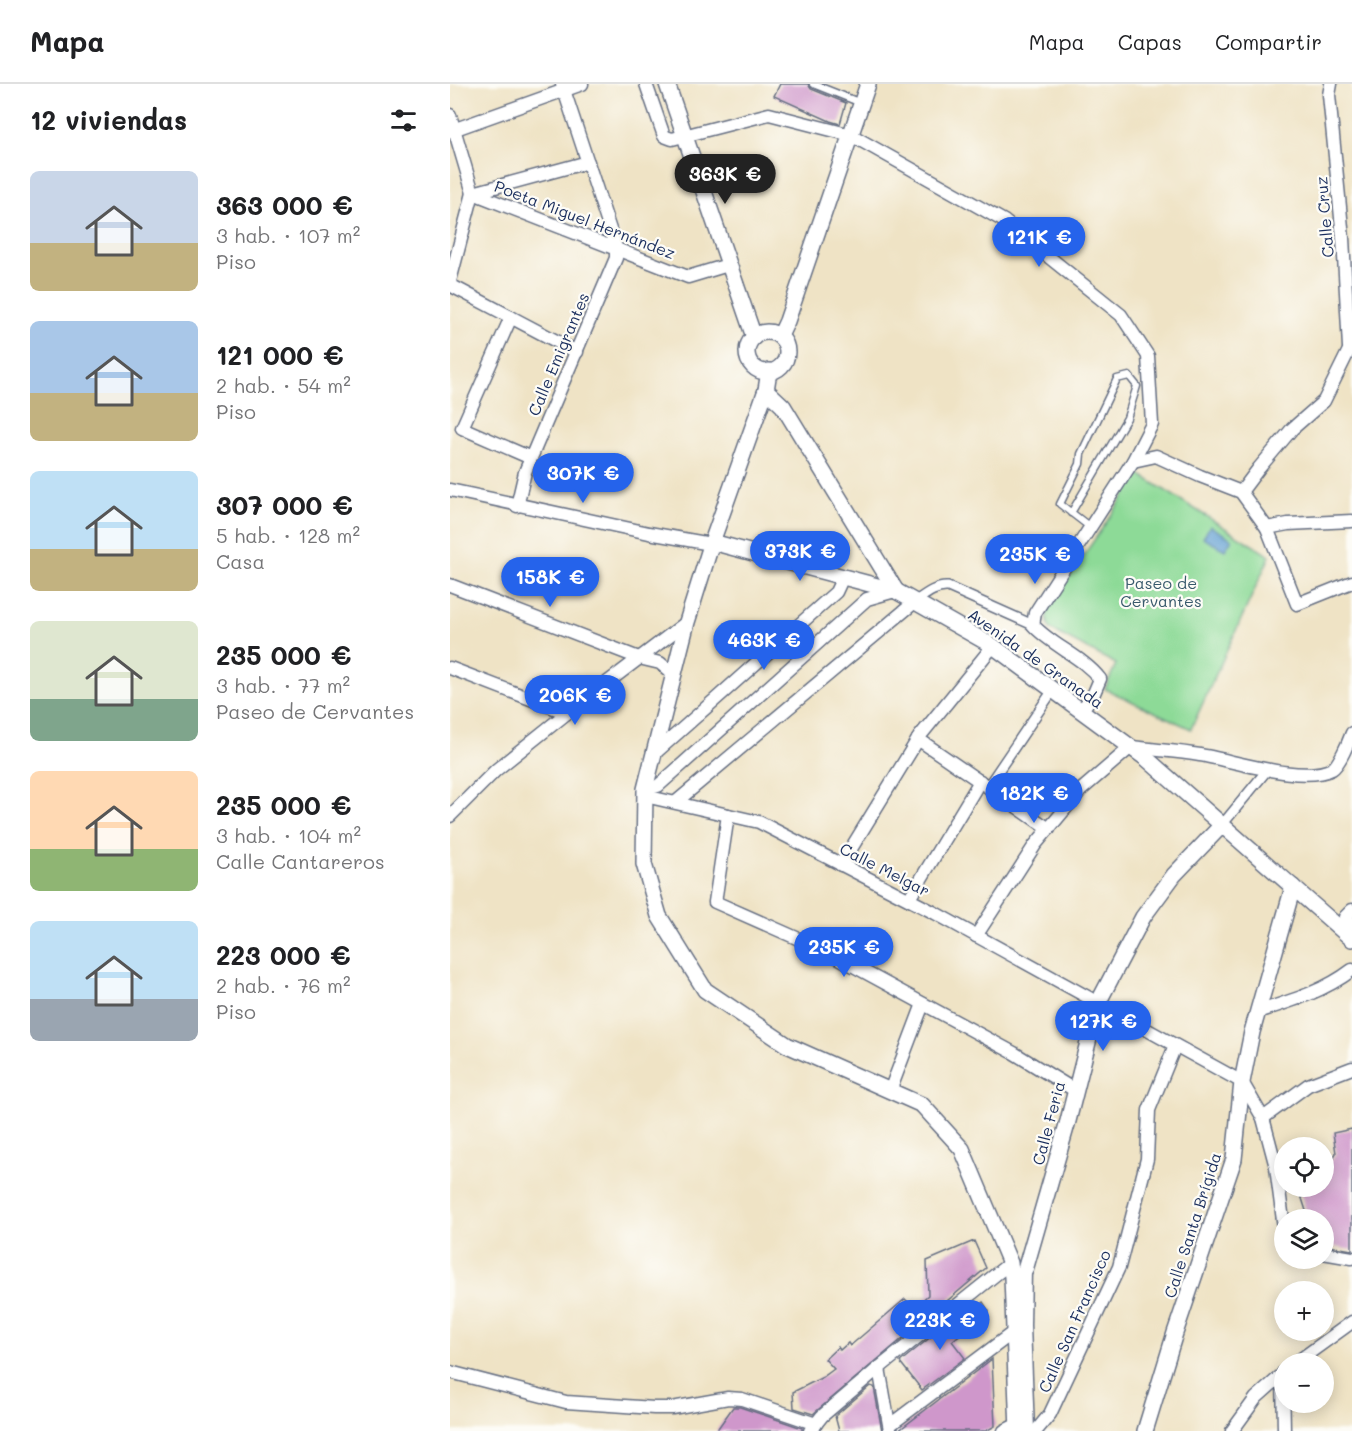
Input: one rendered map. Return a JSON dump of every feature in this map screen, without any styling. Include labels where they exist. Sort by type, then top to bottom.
[{"type":"street","points":[[452,130],[563,87],[582,84]]},
{"type":"street","points":[[646,84],[664,136],[672,139],[769,114],[851,135],[1004,221],[1121,315],[1148,356],[1152,424],[1133,461],[1035,613],[1033,625]]},
{"type":"street","points":[[667,84],[754,337]]},
{"type":"street","points":[[780,336],[868,84]]},
{"type":"street","name":"Calle Cruz","points":[[1331,84],[1329,95],[1351,346]]},
{"type":"street","points":[[563,87],[616,248]]},
{"type":"street","name":"Poeta Miguel Hernández","points":[[450,115],[452,130],[472,193],[688,277],[728,265]]},
{"type":"street","points":[[450,280],[472,193],[588,162]]},
{"type":"street","name":"Calle Emigrantes","points":[[517,506],[525,472],[616,258],[616,248]]},
{"type":"street","points":[[450,285],[577,352]]},
{"type":"street","points":[[511,317],[462,428],[531,458]]},
{"type":"street","points":[[762,332],[771,332],[780,336],[787,352],[780,367],[769,371],[756,369],[747,353],[748,344],[762,332]]},
{"type":"street","points":[[1241,492],[1292,429],[1324,401],[1351,346]]},
{"type":"street","points":[[769,371],[766,390],[687,622],[645,792],[644,864],[660,915],[705,990],[788,1045],[922,1105],[962,1149],[1010,1263],[1021,1429]]},
{"type":"street","points":[[645,792],[658,786],[867,599],[897,591],[869,549],[783,406],[766,390]]},
{"type":"street","points":[[1133,461],[1156,456],[1241,492],[1267,528],[1297,604],[1352,582]]},
{"type":"street","points":[[451,492],[649,533],[712,543]]},
{"type":"street","points":[[1267,528],[1288,524],[1352,520]]},
{"type":"street","name":"Avenida de Granada","points":[[712,543],[897,591],[993,646],[1131,747],[1352,939]]},
{"type":"street","points":[[654,754],[837,592],[843,577]]},
{"type":"street","points":[[450,585],[639,658],[660,663],[674,675]]},
{"type":"street","points":[[676,802],[916,601],[941,586],[948,586],[1033,625],[1044,637],[1092,668],[1100,679],[1094,693],[1082,710]]},
{"type":"street","points":[[450,816],[496,770],[687,622]]},
{"type":"street","points":[[841,865],[918,739],[993,646]]},
{"type":"street","points":[[450,668],[567,713]]},
{"type":"street","points":[[909,899],[984,784],[1053,690]]},
{"type":"street","points":[[976,936],[1035,845],[1081,790],[1131,747],[1199,754],[1302,774],[1333,769],[1348,749],[1352,733]]},
{"type":"street","points":[[918,739],[1049,829]]},
{"type":"street","points":[[1222,825],[1268,769]]},
{"type":"street","name":"Calle Melgar","points":[[645,792],[759,822],[909,899],[1242,1082]]},
{"type":"street","points":[[728,815],[715,902],[826,951],[1014,1053],[1076,1091]]},
{"type":"street","name":"Calle Feria","points":[[1013,1287],[1025,1270],[1076,1091],[1098,1003],[1143,917],[1174,874],[1222,825]]},
{"type":"street","name":"Calle Santa Brígida","points":[[1145,1431],[1175,1332],[1234,1160],[1242,1082],[1257,1012],[1293,887]]},
{"type":"street","points":[[1352,910],[1345,917],[1352,924]]},
{"type":"street","points":[[1257,1012],[1305,997],[1337,981],[1352,970]]},
{"type":"street","points":[[890,1091],[923,1004]]},
{"type":"street","name":"Calle San Francisco","points":[[1036,1431],[1050,1414],[1119,1267],[1147,1159],[1149,1110],[1175,1046]]},
{"type":"street","points":[[1263,1118],[1308,1085],[1352,1068]]},
{"type":"street","points":[[1242,1082],[1263,1118],[1276,1167],[1282,1209]]},
{"type":"street","points":[[1334,1255],[1352,1258]]},
{"type":"street","points":[[450,1372],[566,1402],[672,1408],[728,1398],[742,1399],[787,1412],[818,1425],[879,1368],[1010,1263]]},
{"type":"street","points":[[1021,1429],[1025,1270]]},
{"type":"street","points":[[1309,1353],[1352,1322]]},
{"type":"street","points":[[879,1368],[890,1428],[1015,1331]]},
{"type":"street","points":[[1232,1431],[1256,1398],[1274,1382]]},
{"type":"street","points":[[1284,1413],[1284,1431]]},
{"type":"street","points":[[1004,1431],[1021,1429]]},
{"type":"lane","points":[[813,84],[861,103]]},
{"type":"lane","points":[[1071,513],[1127,418],[1137,386],[1129,376],[1117,379],[1060,504],[1071,513],[1090,527]]},
{"type":"green space","name":"Paseo de Cervantes","points":[[1139,474],[1270,556],[1191,729],[1105,689],[1116,664],[1050,629],[1047,619],[1048,608]]},
{"type":"water","points":[[1210,526],[1232,539],[1225,550],[1203,538]]},
{"type":"building","points":[[780,84],[808,84],[811,89],[846,103],[840,124],[774,96]]},
{"type":"building","points":[[1352,1129],[1352,1250],[1334,1247],[1334,1209],[1305,1209],[1302,1197],[1334,1197],[1334,1156],[1336,1153],[1333,1133]]},
{"type":"building","points":[[974,1241],[986,1268],[813,1414],[794,1408],[793,1392],[834,1369],[825,1359],[838,1347],[840,1350],[848,1343],[850,1346],[905,1299],[914,1308],[928,1295],[927,1261]]},
{"type":"building","points":[[983,1302],[989,1311],[952,1341],[965,1358],[922,1390],[900,1362],[942,1328],[945,1332]]},
{"type":"building","points":[[992,1359],[995,1426],[986,1431],[898,1431]]},
{"type":"building","points":[[870,1386],[874,1387],[882,1431],[839,1431],[835,1416]]},
{"type":"building","points":[[733,1407],[740,1407],[802,1428],[802,1431],[716,1431]]}]
